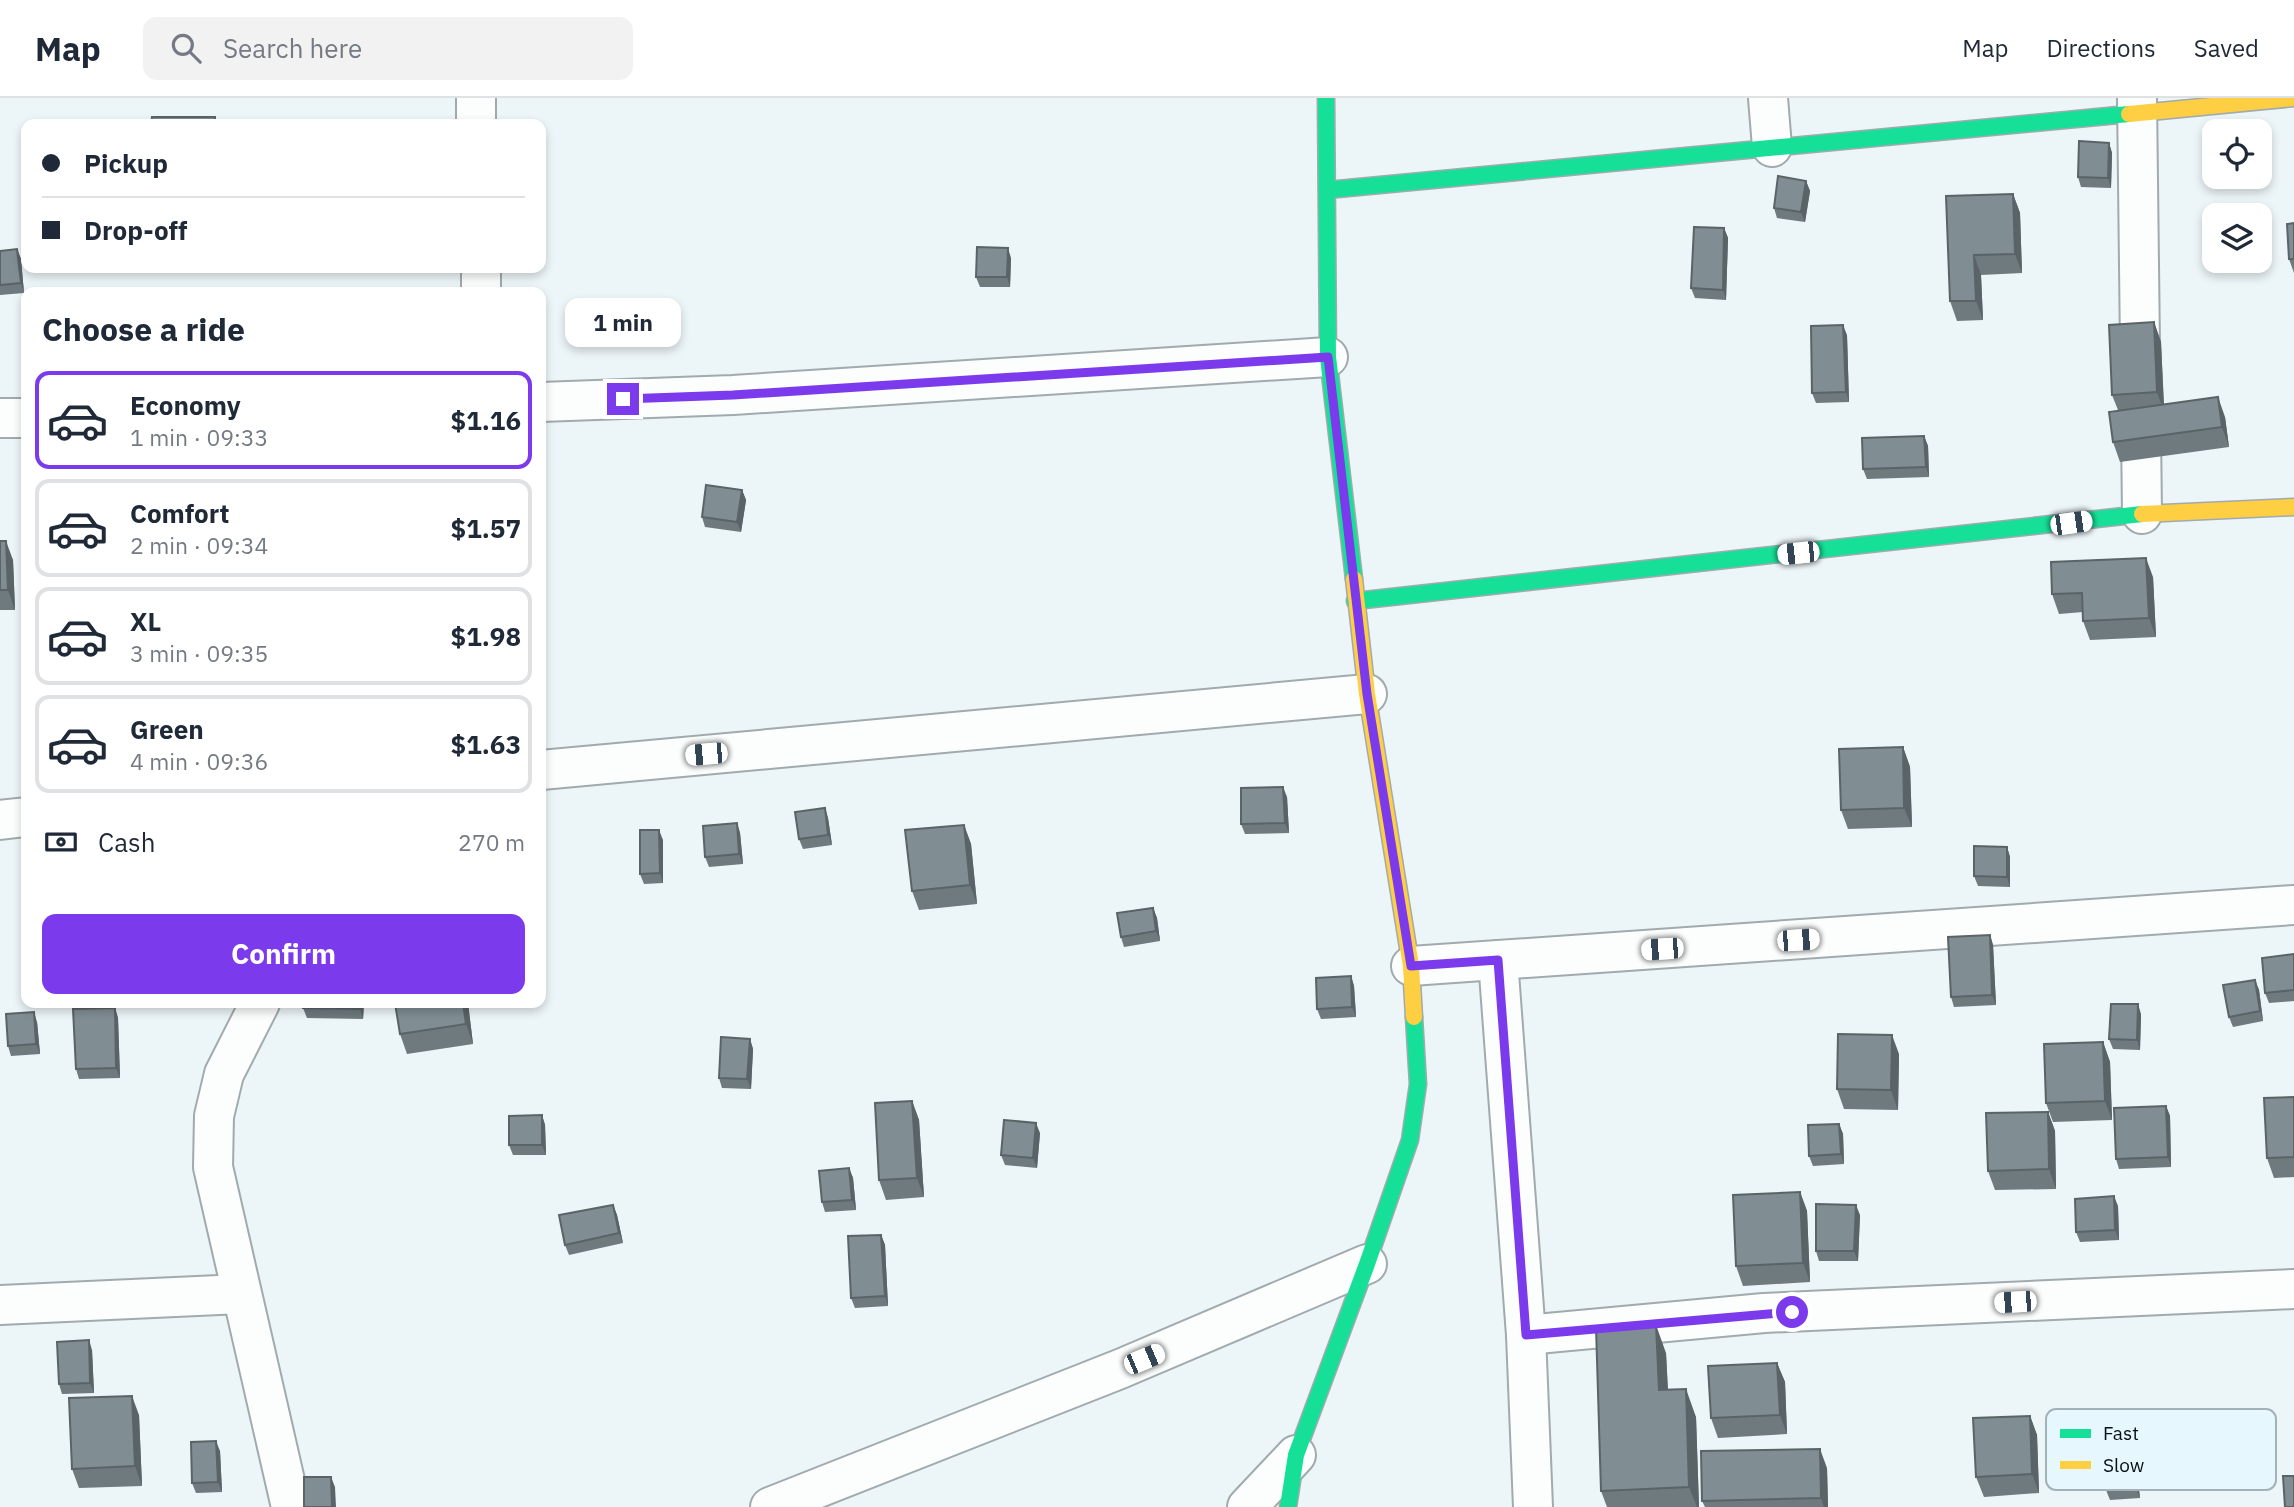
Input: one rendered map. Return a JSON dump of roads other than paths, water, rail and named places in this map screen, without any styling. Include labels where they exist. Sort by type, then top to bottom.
[{"type":"street","points":[[475,98],[476,119]]},
{"type":"street","points":[[1288,1507],[1296,1455],[1410,1140],[1418,1084],[1411,966],[1367,694],[1328,357],[1326,98]]},
{"type":"street","points":[[1768,98],[1772,147]]},
{"type":"street","points":[[1327,190],[1772,147],[2136,106],[2294,98]]},
{"type":"street","points":[[2136,106],[2142,514]]},
{"type":"street","points":[[546,402],[733,395],[1328,357]]},
{"type":"street","points":[[0,418],[21,418]]},
{"type":"street","points":[[1355,601],[2142,514],[2294,507]]},
{"type":"street","points":[[546,770],[1367,694]]},
{"type":"street","points":[[0,820],[21,818]]},
{"type":"street","points":[[1411,966],[2294,905]]},
{"type":"street","points":[[1498,960],[1526,1335],[1533,1507]]},
{"type":"street","points":[[257,1008],[224,1074],[214,1116],[213,1167],[291,1507]]},
{"type":"street","points":[[770,1507],[1120,1369],[1367,1264]]},
{"type":"street","points":[[1526,1335],[1764,1313],[2294,1289]]},
{"type":"street","points":[[0,1306],[241,1294]]},
{"type":"street","points":[[1247,1507],[1296,1455]]}]
